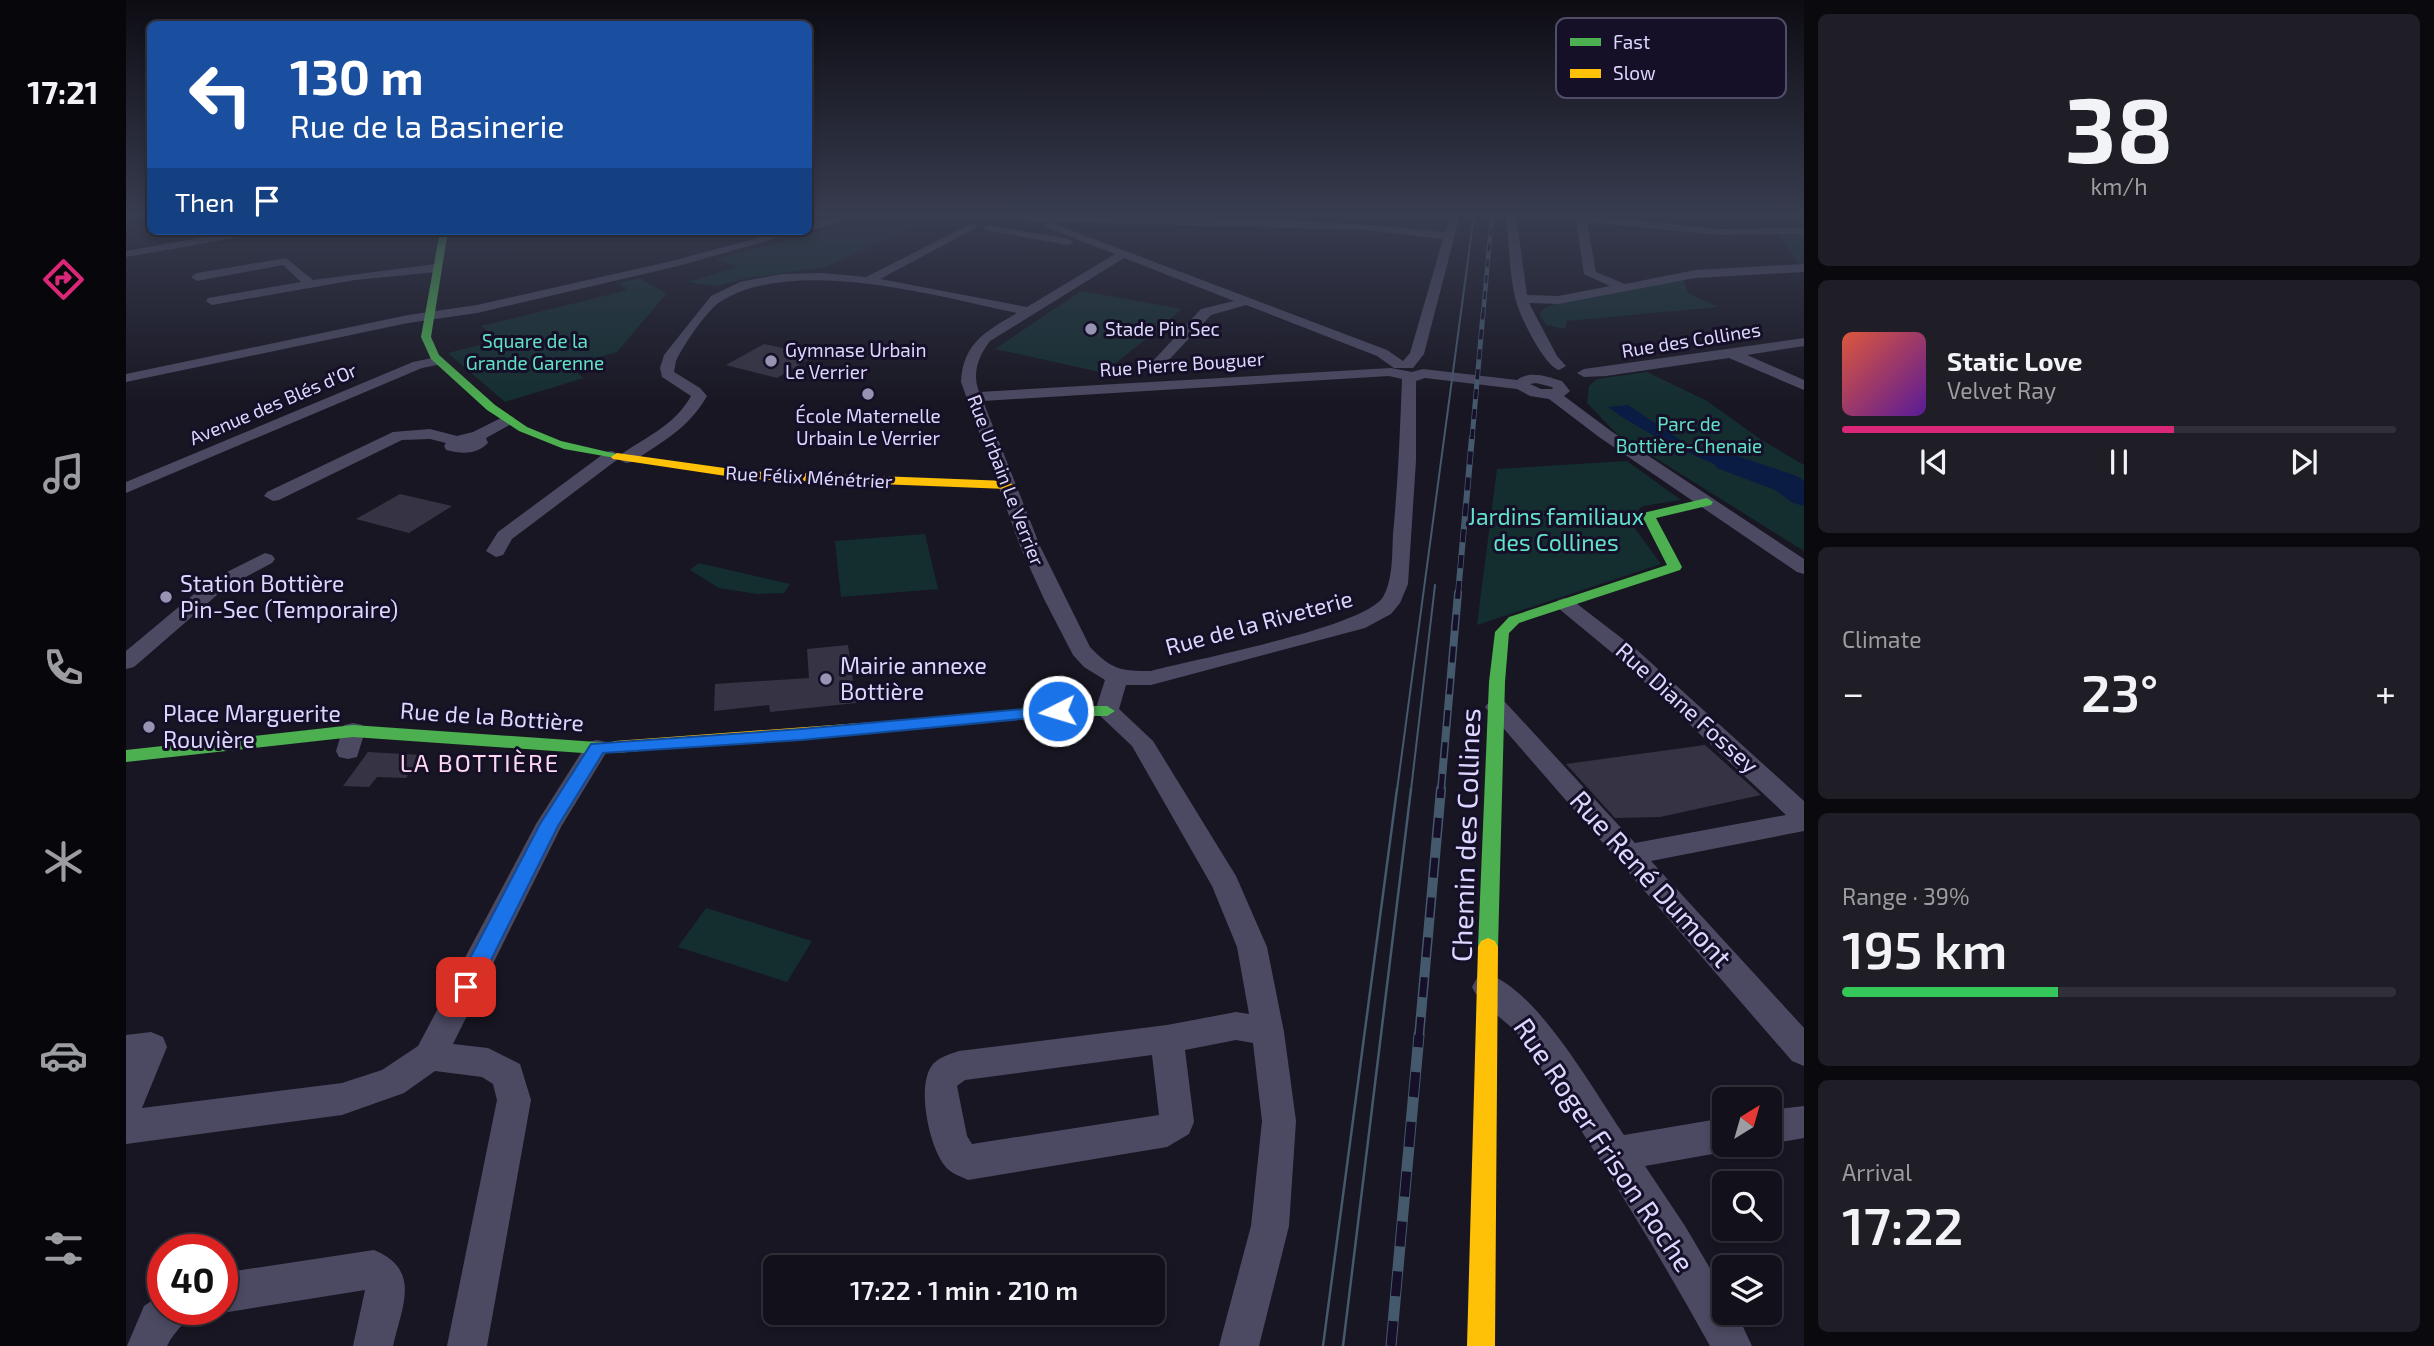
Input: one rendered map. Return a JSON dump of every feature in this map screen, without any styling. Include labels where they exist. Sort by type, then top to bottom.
[{"type":"street","points":[[304,278],[310,284]]},
{"type":"street","points":[[212,302],[345,278]]},
{"type":"street","points":[[435,278],[426,337],[428,348],[437,361]]},
{"type":"street","points":[[126,378],[429,316],[477,309],[608,278]]},
{"type":"street","points":[[496,551],[505,536],[619,457],[664,437],[694,408],[699,396],[667,374],[666,368],[674,353],[714,300],[734,289],[783,278]]},
{"type":"street","points":[[846,278],[1028,311]]},
{"type":"street","points":[[867,281],[873,278]]},
{"type":"street","name":"Rue Urbain Le Verrier","points":[[1081,278],[985,338],[972,355],[968,382],[976,397],[1030,546],[1081,650],[1093,663],[1117,678]]},
{"type":"street","points":[[1186,278],[1382,354],[1406,371],[1580,376]]},
{"type":"street","name":"Rue de la Riveterie","points":[[1117,678],[1151,677],[1346,628],[1372,618],[1390,604],[1399,583],[1408,460],[1406,371],[1417,354],[1436,278]]},
{"type":"street","points":[[1518,278],[1521,299],[1551,358],[1541,376]]},
{"type":"street","points":[[1599,278],[1622,287]]},
{"type":"street","points":[[1521,299],[1558,300],[1674,278]]},
{"type":"street","points":[[1161,371],[1158,364],[1206,312],[1247,301]]},
{"type":"street","name":"Rue des Collines","points":[[1580,376],[1804,342]]},
{"type":"street","points":[[1731,353],[1804,386]]},
{"type":"street","name":"Rue Félix Ménétrier","points":[[437,361],[507,420],[549,441],[619,457],[696,469],[780,477],[1007,485]]},
{"type":"street","name":"Avenue des Blés d'Or","points":[[126,488],[418,365],[437,361]]},
{"type":"street","name":"Rue Pierre Bouguer","points":[[976,397],[1406,371]]},
{"type":"street","points":[[1541,376],[1556,391],[1707,502],[1804,568]]},
{"type":"street","points":[[1556,391],[1580,376]]},
{"type":"street","points":[[372,428],[399,435],[430,434],[457,441],[453,444],[454,448],[470,449],[480,443],[480,440],[475,438],[507,420]]},
{"type":"street","points":[[273,496],[399,435]]},
{"type":"street","name":"Chemin des Collines","points":[[1481,1346],[1488,987],[1502,632],[1514,620],[1675,567],[1648,516],[1707,502]]},
{"type":"street","points":[[126,662],[218,584],[265,559]]},
{"type":"street","name":"Rue Diane Fossey","points":[[1566,604],[1624,650],[1804,816]]},
{"type":"street","points":[[1117,678],[1107,711],[1140,741],[1226,884],[1252,947],[1268,1031],[1279,1121],[1276,1170],[1270,1226],[1239,1346]]},
{"type":"street","name":"Rue René Dumont","points":[[1497,708],[1804,1051]]},
{"type":"street","name":"Rue de la Bottière","points":[[126,756],[350,741],[597,748],[801,735],[1058,711],[1107,711]]},
{"type":"street","points":[[126,1127],[342,1098],[392,1082],[430,1056],[549,824],[597,748]]},
{"type":"street","points":[[1628,855],[1804,821]]},
{"type":"street","name":"Rue Roger Frison Roche","points":[[1488,987],[1532,1027],[1672,1239],[1732,1346]]},
{"type":"street","points":[[1167,1039],[1177,1122],[1167,1129],[968,1162],[958,1156],[950,1141],[940,1086],[944,1075],[959,1066],[1167,1039],[1236,1026],[1268,1031]]},
{"type":"street","points":[[126,1051],[151,1047],[126,1106]]},
{"type":"street","points":[[430,1056],[488,1063],[508,1075],[514,1100],[467,1346]]},
{"type":"street","points":[[1782,1126],[1804,1122]]},
{"type":"street","points":[[1617,1154],[1712,1137]]},
{"type":"street","points":[[238,1290],[374,1269],[387,1281],[373,1346]]},
{"type":"street","points":[[147,1346],[156,1325]]},
{"type":"green space","name":"Square de la Grande Garenne","points":[[640,278],[666,294],[617,352],[569,366],[584,378],[505,402],[448,353],[500,340],[481,326],[628,290],[618,283]]},
{"type":"green space","points":[[702,278],[748,278],[718,286],[687,282]]},
{"type":"green space","points":[[1683,279],[1688,293],[1718,307],[1566,321],[1566,329],[1546,325],[1539,313],[1546,307],[1562,302]]},
{"type":"green space","name":"Stade Pin Sec","points":[[1081,291],[1182,309],[1104,373],[995,349]]},
{"type":"green space","name":"Parc de Bottière-Chenaie","points":[[1647,372],[1707,401],[1760,439],[1804,465],[1804,551],[1617,434],[1587,403],[1589,386],[1597,379]]},
{"type":"green space","name":"Jardins familiaux des Collines","points":[[1627,461],[1681,500],[1643,506],[1628,519],[1661,564],[1477,625],[1497,469]]},
{"type":"green space","points":[[925,534],[938,589],[841,597],[835,541]]},
{"type":"green space","points":[[699,563],[790,584],[784,593],[757,594],[719,588],[690,570]]},
{"type":"green space","points":[[706,908],[812,941],[787,982],[678,947]]},
{"type":"water","points":[[1628,405],[1685,443],[1787,480],[1769,480],[1747,475],[1695,456],[1644,430],[1608,407]]},
{"type":"building","name":"Gymnase Urbain Le Verrier","points":[[764,344],[816,355],[777,378],[726,365]]},
{"type":"building","points":[[400,494],[452,506],[409,533],[356,519]]},
{"type":"building","name":"Mairie annexe Bottière","points":[[848,645],[856,703],[770,712],[769,705],[714,711],[715,684],[809,678],[807,649]]},
{"type":"building","points":[[1705,745],[1761,795],[1660,817],[1615,818],[1566,764]]},
{"type":"building","points":[[368,752],[422,755],[406,778],[377,777],[369,787],[343,786]]},
{"type":"waterway","points":[[1728,462],[1786,483],[1804,496]]},
{"type":"tram line","points":[[1397,790],[1466,278]]},
{"type":"tram line","points":[[1411,790],[1435,585]]},
{"type":"tram line","points":[[1323,1346],[1397,789]]},
{"type":"tram line","points":[[1343,1346],[1411,789]]},
{"type":"railway","points":[[1483,315],[1486,278]]},
{"type":"railway","points":[[1472,439],[1483,313]]},
{"type":"railway","points":[[1458,594],[1472,437]]},
{"type":"railway","points":[[1441,790],[1458,593]]},
{"type":"railway","points":[[1419,1037],[1441,789]]},
{"type":"railway","points":[[1391,1346],[1419,1035]]},
{"type":"traffic: fast","points":[[436,278],[426,337],[431,351],[445,368],[506,419],[534,435],[581,450],[617,457]]},
{"type":"traffic: fast","points":[[1488,947],[1497,682],[1502,632],[1514,620],[1675,567],[1648,516],[1707,502]]},
{"type":"traffic: fast","points":[[915,724],[1058,711],[1107,711]]},
{"type":"traffic: fast","points":[[126,756],[353,731],[615,747]]},
{"type":"traffic: slow","points":[[617,457],[746,475],[1007,485]]},
{"type":"traffic: slow","points":[[615,747],[915,724]]},
{"type":"traffic: slow","points":[[1481,1346],[1488,947]]},
{"type":"place","name":"Stade Pin Sec","points":[[1091,329]]},
{"type":"place","name":"Gymnase Urbain Le Verrier","points":[[771,361]]},
{"type":"place","name":"École Maternelle Urbain Le Verrier","points":[[868,394]]},
{"type":"place","name":"Station Bottière Pin-Sec (Temporaire)","points":[[166,597]]},
{"type":"place","name":"Mairie annexe Bottière","points":[[826,679]]},
{"type":"place","name":"Place Marguerite Rouvière","points":[[149,727]]},
{"type":"district","name":"LA BOTTIÈRE","points":[[480,764]]},
{"type":"route","points":[[466,987],[549,824],[597,748],[801,735],[1058,711]]}]
